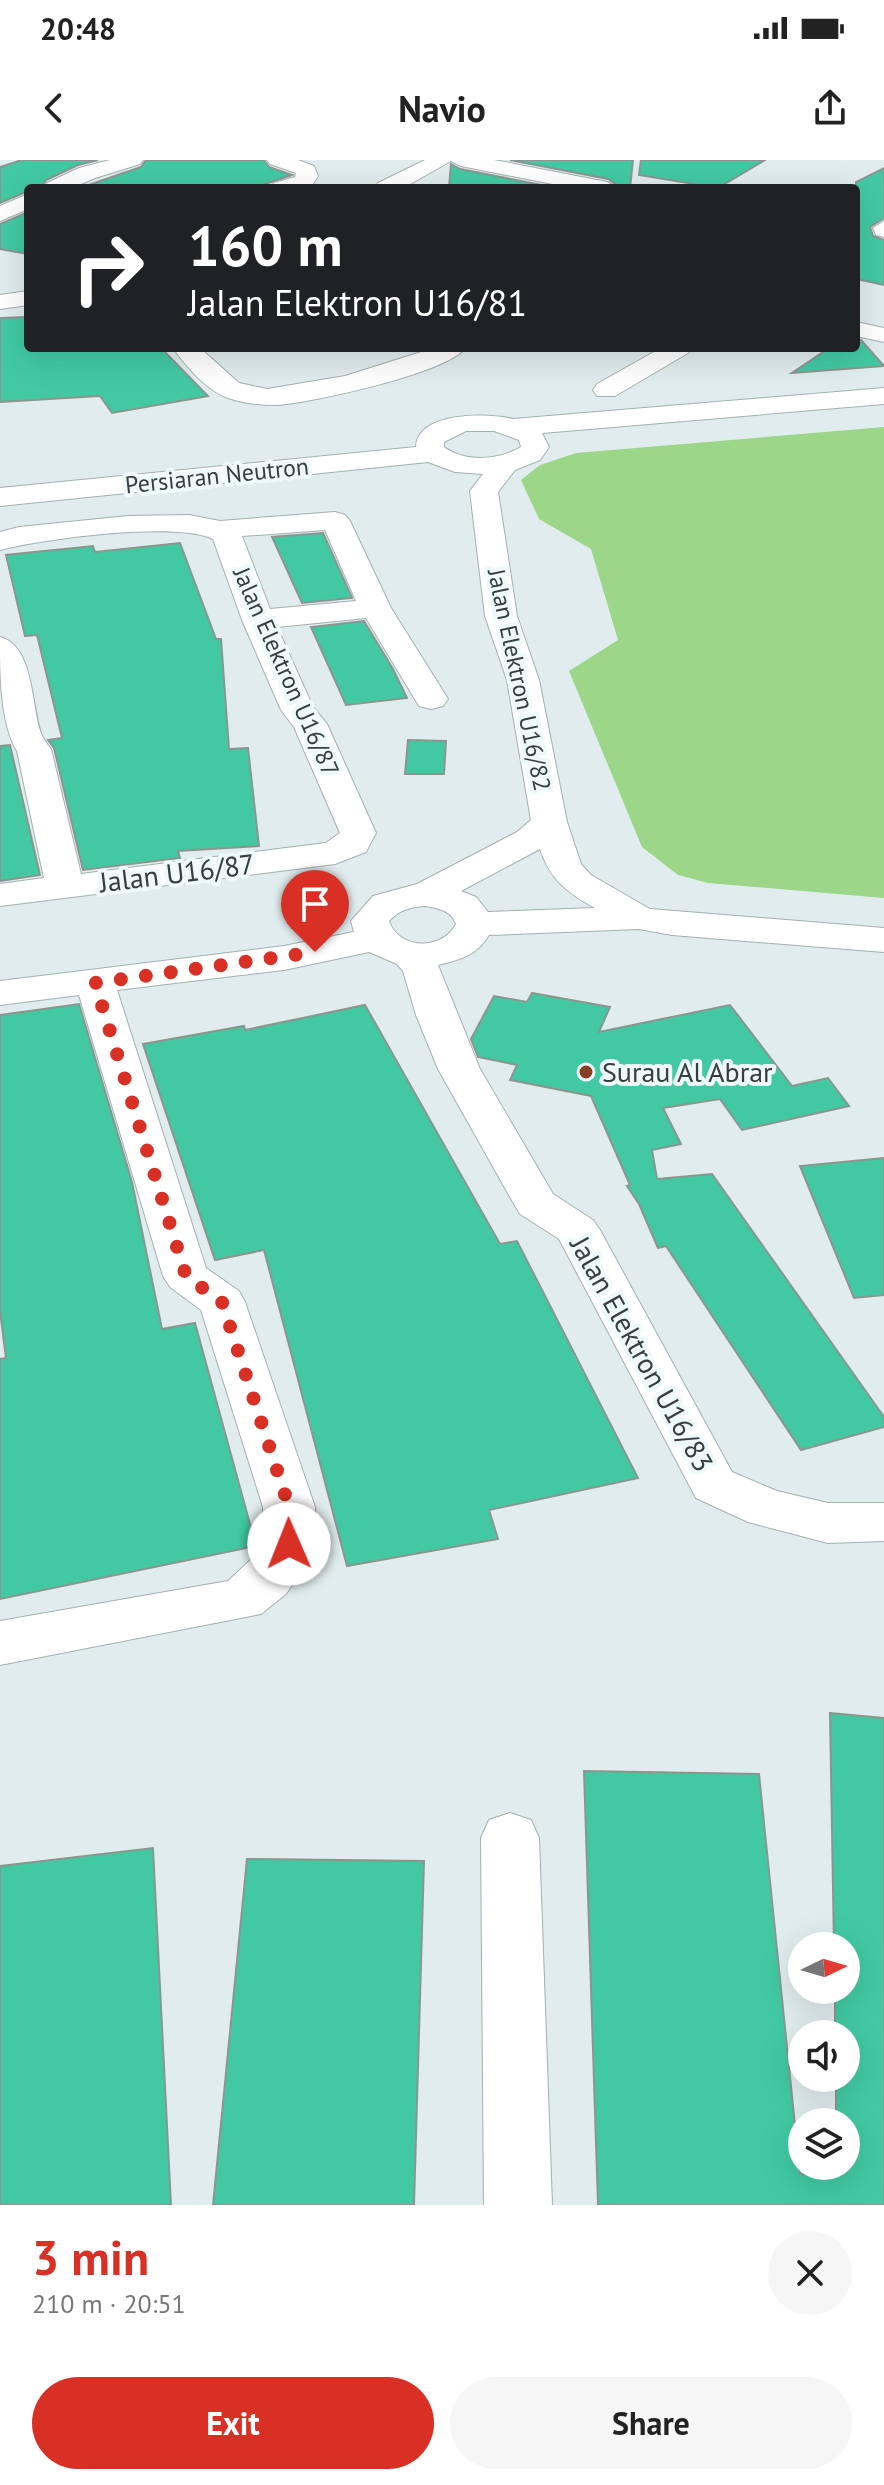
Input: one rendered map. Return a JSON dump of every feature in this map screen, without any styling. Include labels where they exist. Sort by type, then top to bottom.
[{"type":"street","points":[[64,184],[87,173],[133,160]]},
{"type":"street","points":[[277,160],[307,170],[303,182],[296,184]]},
{"type":"street","points":[[394,184],[441,160]]},
{"type":"street","points":[[461,160],[586,184]]},
{"type":"street","points":[[0,214],[24,203]]},
{"type":"street","points":[[0,302],[24,299]]},
{"type":"street","points":[[860,330],[884,335]]},
{"type":"street","points":[[190,352],[225,387],[251,396],[266,397],[286,396],[394,370],[441,352]]},
{"type":"street","points":[[606,390],[672,352]]},
{"type":"street","points":[[440,452],[449,427],[464,424],[514,427],[884,396]]},
{"type":"street","points":[[440,452],[484,491],[505,464],[530,454],[535,447],[884,417]]},
{"type":"street","points":[[514,427],[531,436],[535,447]]},
{"type":"street","points":[[440,452],[505,464]]},
{"type":"street","name":"Persiaran Neutron","points":[[0,480],[440,452]]},
{"type":"street","name":"Persiaran Neutron","points":[[0,497],[440,452]]},
{"type":"street","name":"Jalan Elektron U16/82","points":[[484,491],[501,616],[523,680],[549,822],[564,867],[578,883],[639,918]]},
{"type":"street","points":[[0,541],[19,536],[188,522],[221,529],[333,520],[375,608],[431,699]]},
{"type":"street","name":"Jalan Elektron U16/87","points":[[221,529],[226,534],[258,620],[298,710],[310,724],[358,833],[353,844]]},
{"type":"street","points":[[258,620],[375,608]]},
{"type":"street","points":[[0,647],[6,655],[25,739],[34,749],[65,887]]},
{"type":"street","points":[[392,946],[370,930],[374,912],[395,899],[425,895],[530,840],[549,822]]},
{"type":"street","points":[[469,914],[542,848],[549,822]]},
{"type":"street","name":"Jalan U16/87","points":[[0,895],[335,853],[353,844]]},
{"type":"street","points":[[425,895],[469,914],[639,918],[672,924],[884,940]]},
{"type":"street","points":[[0,993],[392,946],[440,953],[455,948],[473,933],[469,914]]},
{"type":"street","name":"Jalan Elektron U16/83","points":[[392,946],[422,970],[436,1015],[459,1069],[536,1204],[577,1230],[714,1485],[766,1508],[828,1523],[884,1522]]},
{"type":"street","points":[[0,1643],[242,1599],[267,1580],[281,1563],[289,1544],[289,1507],[222,1302],[186,1276],[95,983]]},
{"type":"street","points":[[510,1838],[518,2205]]},
{"type":"green space","points":[[884,427],[884,898],[708,883],[678,875],[642,847],[569,671],[618,640],[591,549],[539,519],[521,480],[540,465],[576,453]]},
{"type":"building","points":[[22,160],[98,160],[78,165],[44,184],[24,184],[24,193],[0,203],[0,167]]},
{"type":"building","points":[[146,160],[264,160],[269,167],[292,175],[265,184],[92,184],[141,167]]},
{"type":"building","points":[[510,160],[633,160],[630,184],[615,184],[608,179]]},
{"type":"building","points":[[641,160],[765,160],[725,184],[694,184],[639,175]]},
{"type":"building","points":[[451,164],[460,169],[537,184],[449,184]]},
{"type":"building","points":[[884,168],[884,218],[870,227],[873,236],[884,240],[884,285],[860,280],[860,184],[856,182]]},
{"type":"building","points":[[24,214],[24,253],[0,249],[0,224]]},
{"type":"building","points":[[24,317],[24,352],[165,352],[208,396],[112,413],[100,396],[0,402],[0,318]]},
{"type":"building","points":[[860,340],[884,366],[792,373],[823,352],[860,352]]},
{"type":"building","points":[[323,533],[352,598],[302,603],[272,537]]},
{"type":"building","points":[[180,543],[216,639],[221,639],[229,749],[248,748],[259,846],[178,851],[180,858],[83,870],[54,748],[48,740],[62,738],[37,635],[25,636],[6,555],[93,546],[95,552]]},
{"type":"building","points":[[364,621],[407,698],[346,705],[311,627]]},
{"type":"building","points":[[408,740],[446,741],[444,774],[405,774]]},
{"type":"building","points":[[10,745],[40,875],[0,881],[0,746]]},
{"type":"building","points":[[532,993],[610,1007],[599,1032],[730,1005],[792,1086],[828,1078],[849,1106],[742,1130],[720,1099],[663,1108],[681,1144],[652,1150],[657,1179],[712,1174],[884,1417],[884,1427],[801,1450],[666,1246],[658,1248],[639,1204],[627,1186],[630,1185],[591,1096],[510,1080],[517,1065],[478,1057],[471,1039],[494,996],[527,1002]]},
{"type":"building","points":[[79,1004],[132,1182],[162,1329],[195,1323],[256,1546],[0,1599],[0,1359],[6,1358],[0,1311],[0,1015]]},
{"type":"building","points":[[365,1005],[500,1244],[517,1241],[638,1478],[489,1510],[498,1539],[347,1566],[264,1250],[215,1260],[143,1044],[244,1026],[245,1030]]},
{"type":"building","points":[[884,1158],[884,1295],[854,1298],[800,1166]]},
{"type":"building","points":[[830,1713],[884,1718],[884,2205],[598,2205],[584,1771],[759,1774],[788,2057],[788,2092],[792,2092],[793,2108],[788,2108],[788,2180],[860,2180],[860,2108],[836,2108],[836,2092],[860,2092],[860,2020],[835,2020],[835,2004],[860,2004],[860,1932],[834,1932]]},
{"type":"building","points":[[153,1848],[171,2205],[0,2205],[0,1866]]},
{"type":"building","points":[[247,1859],[424,1861],[414,2205],[213,2205]]},
{"type":"place","name":"Surau Al Abrar","points":[[586,1072]]},
{"type":"route","points":[[289,1544],[289,1507],[222,1302],[186,1276],[95,983],[315,952]]}]
